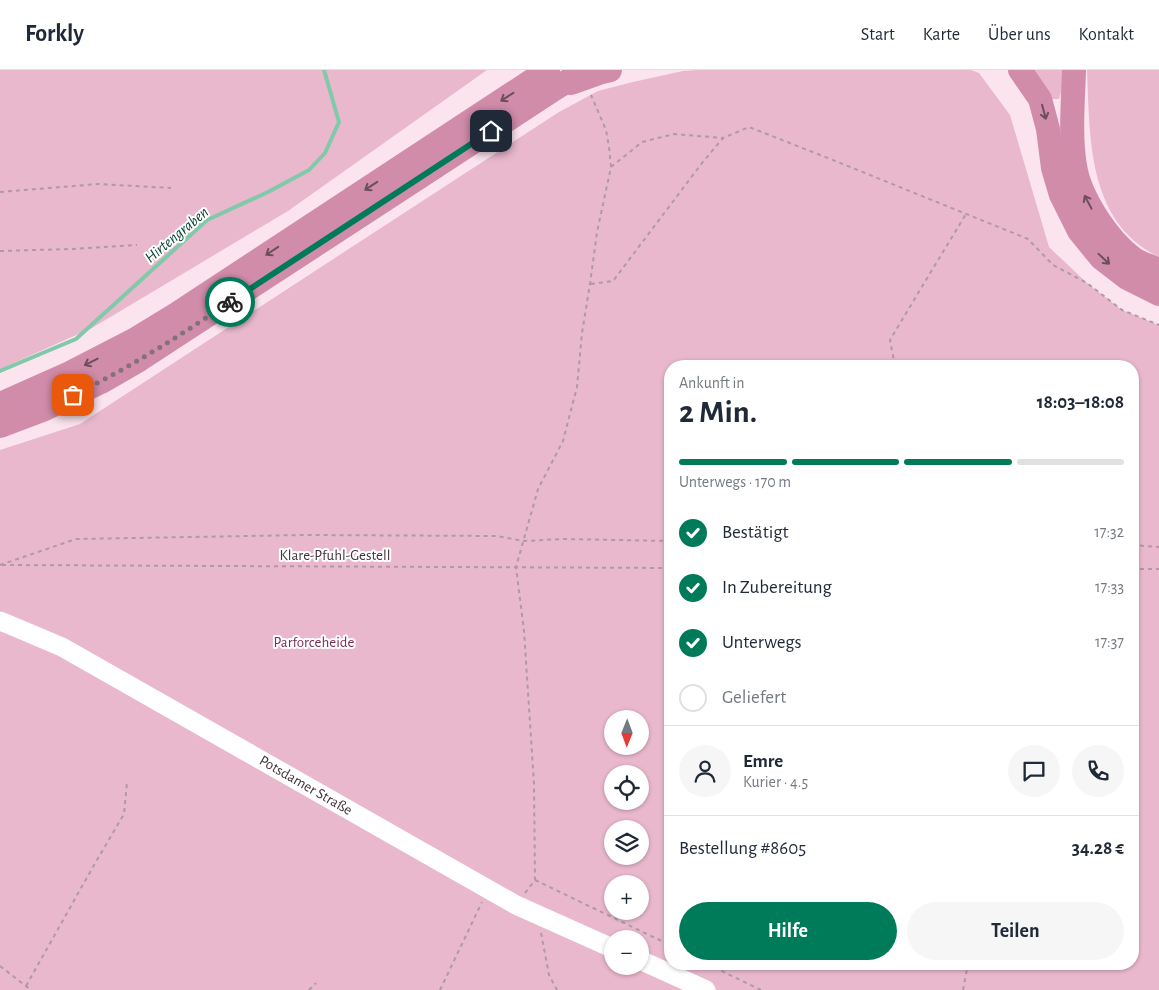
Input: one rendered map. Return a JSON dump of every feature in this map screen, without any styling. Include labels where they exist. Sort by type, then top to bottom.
[{"type":"highway","points":[[0,404],[70,373],[134,340],[552,79],[586,70]]},
{"type":"highway","points":[[0,426],[45,409],[101,382],[139,360],[552,79],[610,70]]},
{"type":"highway","points":[[1020,70],[1040,99],[1048,129],[1053,168],[1061,195],[1079,231],[1102,258],[1126,278],[1159,294]]},
{"type":"highway","points":[[1074,70],[1072,142],[1075,169],[1085,198],[1099,221],[1116,242],[1135,260],[1159,270]]},
{"type":"street","name":"Potsdamer Straße","points":[[0,622],[10,624],[68,651],[516,905],[604,944]]},
{"type":"street","points":[[649,964],[706,990]]},
{"type":"path","points":[[516,905],[536,880],[533,775],[524,631],[516,567],[538,490],[562,441],[577,387],[582,333],[596,232],[610,167],[606,130],[597,108]]},
{"type":"path","points":[[610,167],[642,142],[674,134],[723,138],[748,128],[838,162],[1028,239],[1053,265],[1087,283],[1122,310],[1159,325]]},
{"type":"path","points":[[590,284],[613,281],[723,138]]},
{"type":"path","points":[[0,192],[98,184],[171,188]]},
{"type":"path","points":[[894,360],[890,340],[966,214]]},
{"type":"path","points":[[0,252],[137,246]]},
{"type":"path","points":[[0,565],[76,539],[305,535],[498,536],[524,541],[563,539],[664,541]]},
{"type":"path","points":[[1139,546],[1159,547]]},
{"type":"path","name":"Klare-Pfuhl-Gestell","points":[[0,565],[664,568]]},
{"type":"path","points":[[1139,568],[1159,569]]},
{"type":"path","points":[[26,986],[124,814],[127,782]]},
{"type":"path","points":[[536,880],[664,943]]},
{"type":"path","points":[[440,990],[482,902]]},
{"type":"path","points":[[540,929],[549,975],[557,990]]},
{"type":"path","points":[[0,966],[31,990]]},
{"type":"path","points":[[719,970],[761,990]]},
{"type":"path","points":[[963,990],[967,970]]},
{"type":"path","points":[[309,990],[316,983]]},
{"type":"green space","points":[[0,70],[487,70],[288,211],[92,328],[0,369]]},
{"type":"green space","name":"Parforceheide","points":[[698,70],[971,70],[979,73],[1010,115],[1049,247],[1087,283],[1122,310],[1159,325],[1159,990],[0,990],[0,450],[80,424],[559,112],[598,91],[683,71]]},
{"type":"green space","points":[[1032,70],[1064,70],[1064,82],[1059,99],[1049,99]]},
{"type":"green space","points":[[1087,70],[1159,70],[1159,257],[1135,242],[1118,223],[1105,200],[1097,176],[1092,150]]},
{"type":"waterway","name":"Hirtengraben","points":[[0,371],[76,339],[207,220],[268,192],[309,170],[325,153],[339,122],[324,70]]},
{"type":"way so far","points":[[73,395],[101,382],[139,360],[230,302]]},
{"type":"route","points":[[230,302],[491,131]]}]
